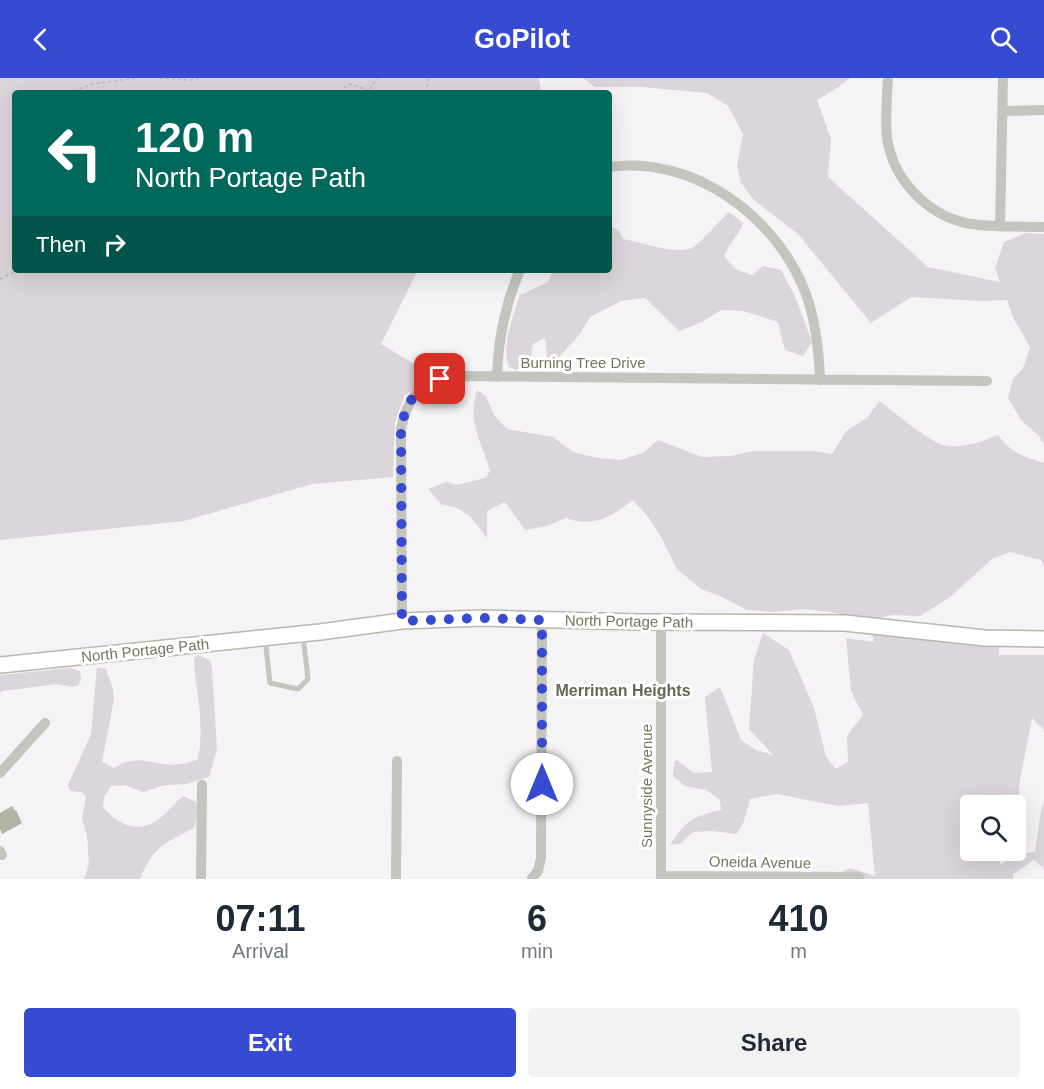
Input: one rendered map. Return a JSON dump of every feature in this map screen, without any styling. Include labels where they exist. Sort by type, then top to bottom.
[{"type":"main road","name":"North Portage Path","points":[[0,665],[303,634],[402,621],[482,618],[845,623],[967,637],[1044,639]]},
{"type":"street","points":[[888,78],[888,140],[897,168],[921,200],[935,210],[969,224],[1044,227]]},
{"type":"street","points":[[1000,226],[1003,78]]},
{"type":"street","points":[[1003,111],[1044,110]]},
{"type":"street","points":[[612,167],[651,168],[692,179],[731,199],[757,220],[788,258],[806,294],[816,329],[820,380]]},
{"type":"street","points":[[497,377],[499,340],[504,313],[519,273]]},
{"type":"street","name":"Burning Tree Drive","points":[[402,621],[400,450],[404,415],[411,400],[423,387],[440,379],[456,376],[987,381]]},
{"type":"street","points":[[532,878],[538,871],[541,858],[542,620]]},
{"type":"street","name":"Sunnyside Avenue","points":[[661,622],[661,877]]},
{"type":"street","points":[[0,773],[45,723]]},
{"type":"street","points":[[396,879],[397,761]]},
{"type":"street","points":[[201,785],[201,879]]},
{"type":"street","name":"Oneida Avenue","points":[[661,877],[859,878]]},
{"type":"lane","points":[[265,638],[270,683],[298,689],[308,680],[303,634]]},
{"type":"path","points":[[76,90],[92,84],[135,78]]},
{"type":"path","points":[[160,78],[191,80],[199,78]]},
{"type":"path","points":[[343,90],[351,84],[366,90]]},
{"type":"shaded area","points":[[0,78],[539,78],[541,90],[12,90],[12,273],[416,273],[381,344],[434,376],[404,396],[395,422],[393,477],[312,484],[184,521],[0,540]]},
{"type":"shaded area","points":[[583,78],[850,78],[817,100],[831,139],[828,177],[928,267],[1000,282],[995,268],[1004,242],[1026,233],[1044,234],[1044,445],[1039,436],[1021,420],[1008,398],[1013,379],[1023,368],[1030,348],[1014,320],[1007,300],[980,301],[911,297],[871,323],[798,234],[754,200],[741,183],[737,166],[743,134],[728,106],[707,93],[642,87],[595,87]]},
{"type":"shaded area","points":[[729,212],[743,223],[724,256],[735,269],[752,275],[763,266],[781,270],[795,296],[812,342],[803,356],[785,350],[778,322],[743,311],[721,310],[702,322],[679,331],[645,298],[621,301],[590,317],[580,334],[559,357],[554,370],[543,369],[547,354],[545,338],[533,344],[530,362],[516,370],[509,367],[507,340],[520,295],[548,282],[552,273],[612,273],[612,227],[619,231],[623,239],[676,250],[692,248]]},
{"type":"shaded area","points":[[477,390],[486,396],[494,415],[507,429],[553,437],[573,452],[620,460],[643,453],[658,440],[702,457],[730,456],[753,451],[814,451],[832,454],[846,431],[868,417],[879,401],[931,439],[947,446],[973,444],[998,435],[1018,454],[1044,463],[1044,567],[1041,560],[1010,552],[992,559],[950,597],[920,616],[892,615],[871,620],[804,609],[772,612],[747,610],[701,589],[677,569],[649,518],[633,500],[602,519],[585,522],[566,518],[547,526],[525,530],[505,502],[487,511],[487,538],[470,516],[457,508],[441,504],[428,489],[447,482],[457,485],[485,478],[490,471],[474,422],[474,402]]},
{"type":"shaded area","points":[[871,630],[999,643],[999,655],[1044,655],[1044,730],[1032,718],[1019,785],[1020,795],[960,795],[960,861],[1000,861],[1000,865],[1006,861],[1026,861],[1026,853],[1035,852],[1044,802],[1044,869],[1034,860],[1013,874],[1013,879],[827,879],[850,868],[875,876],[868,803],[838,806],[777,794],[750,799],[744,821],[737,834],[713,831],[693,832],[680,844],[670,845],[681,830],[696,817],[721,810],[720,800],[706,790],[685,786],[673,776],[675,759],[694,773],[712,772],[705,697],[720,687],[741,740],[756,750],[773,755],[749,729],[754,660],[763,633],[789,650],[814,708],[826,757],[836,769],[848,762],[847,736],[863,715],[851,691],[846,638],[874,642]]},
{"type":"shaded area","points":[[198,655],[210,660],[212,669],[217,749],[209,777],[186,784],[165,785],[143,792],[125,785],[111,786],[104,797],[103,808],[120,822],[140,827],[162,817],[183,796],[196,802],[197,815],[194,828],[161,847],[150,859],[140,879],[84,879],[89,864],[87,836],[82,819],[86,796],[81,792],[70,791],[68,785],[91,734],[97,667],[106,669],[114,699],[102,762],[114,768],[124,763],[140,760],[171,765],[182,764],[198,759],[201,732],[194,658]]},
{"type":"shaded area","points":[[70,668],[80,671],[81,680],[78,685],[72,687],[57,684],[0,693],[0,675]]},
{"type":"building","points":[[12,806],[22,823],[2,834],[0,813]]},
{"type":"district","name":"Merriman Heights","points":[[623,690]]},
{"type":"route","points":[[440,379],[423,387],[411,400],[401,429],[402,621],[482,618],[542,620],[542,784]]}]
